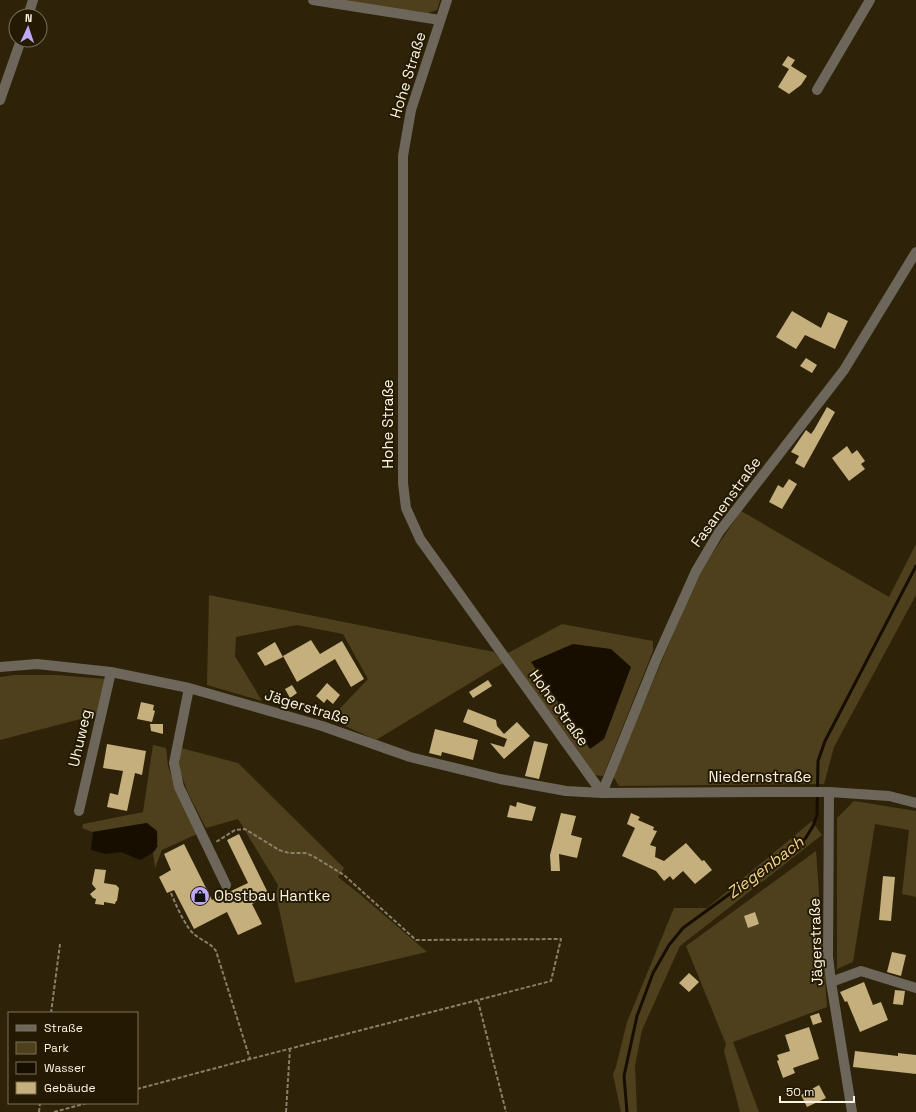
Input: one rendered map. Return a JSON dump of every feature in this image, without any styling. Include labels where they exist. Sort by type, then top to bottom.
[{"type":"street","points":[[313,0],[440,20]]},
{"type":"street","name":"Hohe Straße","points":[[447,0],[411,110],[403,156],[403,483],[406,508],[420,539],[602,793]]},
{"type":"street","points":[[817,90],[870,0]]},
{"type":"street","points":[[0,100],[18,48]]},
{"type":"street","name":"Fasanenstraße","points":[[602,793],[656,660],[696,571],[719,532],[844,370],[916,252]]},
{"type":"street","name":"Jägerstraße","points":[[0,667],[37,664],[111,672],[189,688],[322,726],[410,757],[500,779],[566,791],[602,793]]},
{"type":"street","name":"Uhuweg","points":[[79,811],[111,672]]},
{"type":"street","points":[[189,688],[174,763],[179,787],[226,885]]},
{"type":"street","name":"Jägerstraße","points":[[827,792],[828,956],[852,1112]]},
{"type":"street","name":"Niedernstraße","points":[[602,793],[827,792],[889,796],[916,803]]},
{"type":"street","points":[[831,982],[861,971],[916,988]]},
{"type":"path","points":[[138,1089],[290,1048],[551,982],[561,939],[416,940],[344,875],[313,856],[305,853],[290,853],[279,850],[245,829],[235,830],[207,848]]},
{"type":"path","points":[[171,893],[176,906],[193,934],[213,946],[216,951],[250,1059]]},
{"type":"path","points":[[51,1012],[60,944]]},
{"type":"path","points":[[478,1000],[506,1112]]},
{"type":"path","points":[[286,1112],[290,1048]]},
{"type":"path","points":[[54,1112],[83,1104]]},
{"type":"green space","points":[[339,0],[440,0],[437,10],[428,13]]},
{"type":"green space","points":[[741,511],[889,597],[916,544],[916,595],[834,747],[824,784],[619,786],[613,776],[699,573]]},
{"type":"green space","points":[[209,595],[494,652],[503,663],[376,740],[330,719],[368,679],[343,634],[297,625],[236,637],[235,656],[262,701],[207,685]]},
{"type":"green space","points":[[562,624],[653,641],[653,651],[603,776],[594,775],[506,654]]},
{"type":"green space","points":[[15,675],[57,675],[105,679],[96,715],[0,740],[0,677]]},
{"type":"green space","points":[[153,745],[166,748],[168,766],[177,791],[197,834],[162,850],[155,868],[153,853],[158,846],[147,823],[92,832],[82,828],[83,824],[143,812]]},
{"type":"green space","points":[[181,748],[238,763],[344,868],[338,877],[427,952],[295,983],[276,895],[278,885],[238,819],[206,828],[188,793],[179,768]]},
{"type":"green space","points":[[854,801],[916,811],[916,897],[902,894],[909,830],[875,824],[853,962],[837,969],[837,818]]},
{"type":"green space","points":[[812,821],[822,835],[680,946],[642,1030],[635,1066],[637,1112],[621,1112],[613,1074],[627,1022],[674,908],[707,908]]},
{"type":"green space","points":[[816,851],[827,1007],[733,1042],[759,1112],[740,1112],[724,1051],[726,1044],[686,946]]},
{"type":"water","points":[[573,644],[611,649],[631,667],[604,739],[590,749],[531,662]]},
{"type":"water","points":[[147,823],[157,831],[157,847],[153,852],[140,860],[121,852],[106,854],[91,850],[93,832]]},
{"type":"building","points":[[788,56],[795,60],[791,66],[807,76],[801,85],[789,94],[778,87],[789,69],[782,65]]},
{"type":"building","points":[[792,311],[821,328],[828,312],[848,321],[835,349],[805,335],[796,349],[776,337]]},
{"type":"building","points":[[806,358],[817,365],[812,373],[800,366]]},
{"type":"building","points":[[827,407],[835,412],[804,468],[795,463],[799,456],[791,452],[806,430],[811,434]]},
{"type":"building","points":[[847,446],[852,454],[857,450],[865,461],[861,464],[865,469],[849,481],[832,458]]},
{"type":"building","points":[[789,479],[797,484],[782,509],[769,502],[778,485],[783,488]]},
{"type":"building","points":[[311,640],[320,654],[342,641],[364,679],[351,687],[335,659],[297,682],[283,656]]},
{"type":"building","points":[[275,642],[283,657],[265,666],[257,653]]},
{"type":"building","points":[[488,680],[492,686],[473,698],[469,692]]},
{"type":"building","points":[[327,683],[340,695],[333,704],[327,699],[324,703],[316,696]]},
{"type":"building","points":[[292,685],[297,693],[290,698],[285,689]]},
{"type":"building","points":[[141,702],[154,705],[153,710],[155,711],[152,722],[137,719]]},
{"type":"building","points":[[468,709],[496,720],[497,726],[504,734],[517,722],[530,736],[504,759],[490,743],[504,747],[507,739],[463,722]]},
{"type":"building","points":[[150,724],[163,724],[163,734],[151,731]]},
{"type":"building","points":[[435,729],[478,740],[473,760],[442,752],[441,756],[429,753]]},
{"type":"building","points":[[534,741],[548,744],[539,779],[525,776]]},
{"type":"building","points":[[107,744],[146,751],[142,775],[135,773],[127,811],[107,807],[110,793],[118,795],[123,771],[103,768]]},
{"type":"building","points":[[517,802],[536,807],[532,821],[507,817],[510,805],[516,807]]},
{"type":"building","points":[[561,813],[576,816],[571,835],[582,838],[577,858],[559,854],[560,871],[551,871],[550,855]]},
{"type":"building","points":[[631,813],[640,817],[638,820],[654,827],[653,830],[657,831],[650,845],[656,847],[655,857],[664,861],[686,843],[712,870],[695,884],[683,871],[673,880],[670,876],[664,881],[656,871],[622,856],[635,828],[627,824]]},
{"type":"building","points":[[239,834],[269,895],[252,904],[262,924],[238,935],[227,912],[194,929],[174,890],[167,893],[159,877],[171,870],[164,854],[184,844],[212,900],[248,883],[227,840]]},
{"type":"building","points":[[95,869],[106,870],[104,883],[116,885],[119,888],[117,901],[115,904],[104,902],[104,905],[95,904],[96,899],[90,894],[96,889],[92,884]]},
{"type":"building","points":[[883,876],[895,877],[891,921],[879,920]]},
{"type":"building","points":[[755,912],[759,924],[748,928],[744,916]]},
{"type":"building","points":[[892,952],[906,955],[901,976],[887,972]]},
{"type":"building","points":[[689,973],[699,982],[689,992],[679,983]]},
{"type":"building","points":[[864,982],[873,1005],[881,1002],[888,1020],[860,1032],[847,1001],[845,1002],[840,992]]},
{"type":"building","points":[[895,990],[905,991],[903,1005],[893,1004]]},
{"type":"building","points":[[819,1013],[822,1022],[813,1025],[810,1016]]},
{"type":"building","points":[[809,1027],[819,1059],[793,1068],[795,1073],[783,1078],[777,1061],[779,1060],[777,1055],[790,1051],[785,1035]]},
{"type":"building","points":[[855,1051],[898,1056],[898,1053],[916,1055],[916,1074],[853,1067]]},
{"type":"building","points":[[819,1085],[826,1098],[807,1107],[801,1095]]},
{"type":"waterway","name":"Ziegenbach","points":[[627,1112],[624,1076],[637,1016],[653,973],[669,945],[683,928],[805,839],[813,826],[817,815],[818,761],[825,741],[916,566]]},
{"type":"place","name":"Obstbau Hantke","points":[[200,896]]}]
